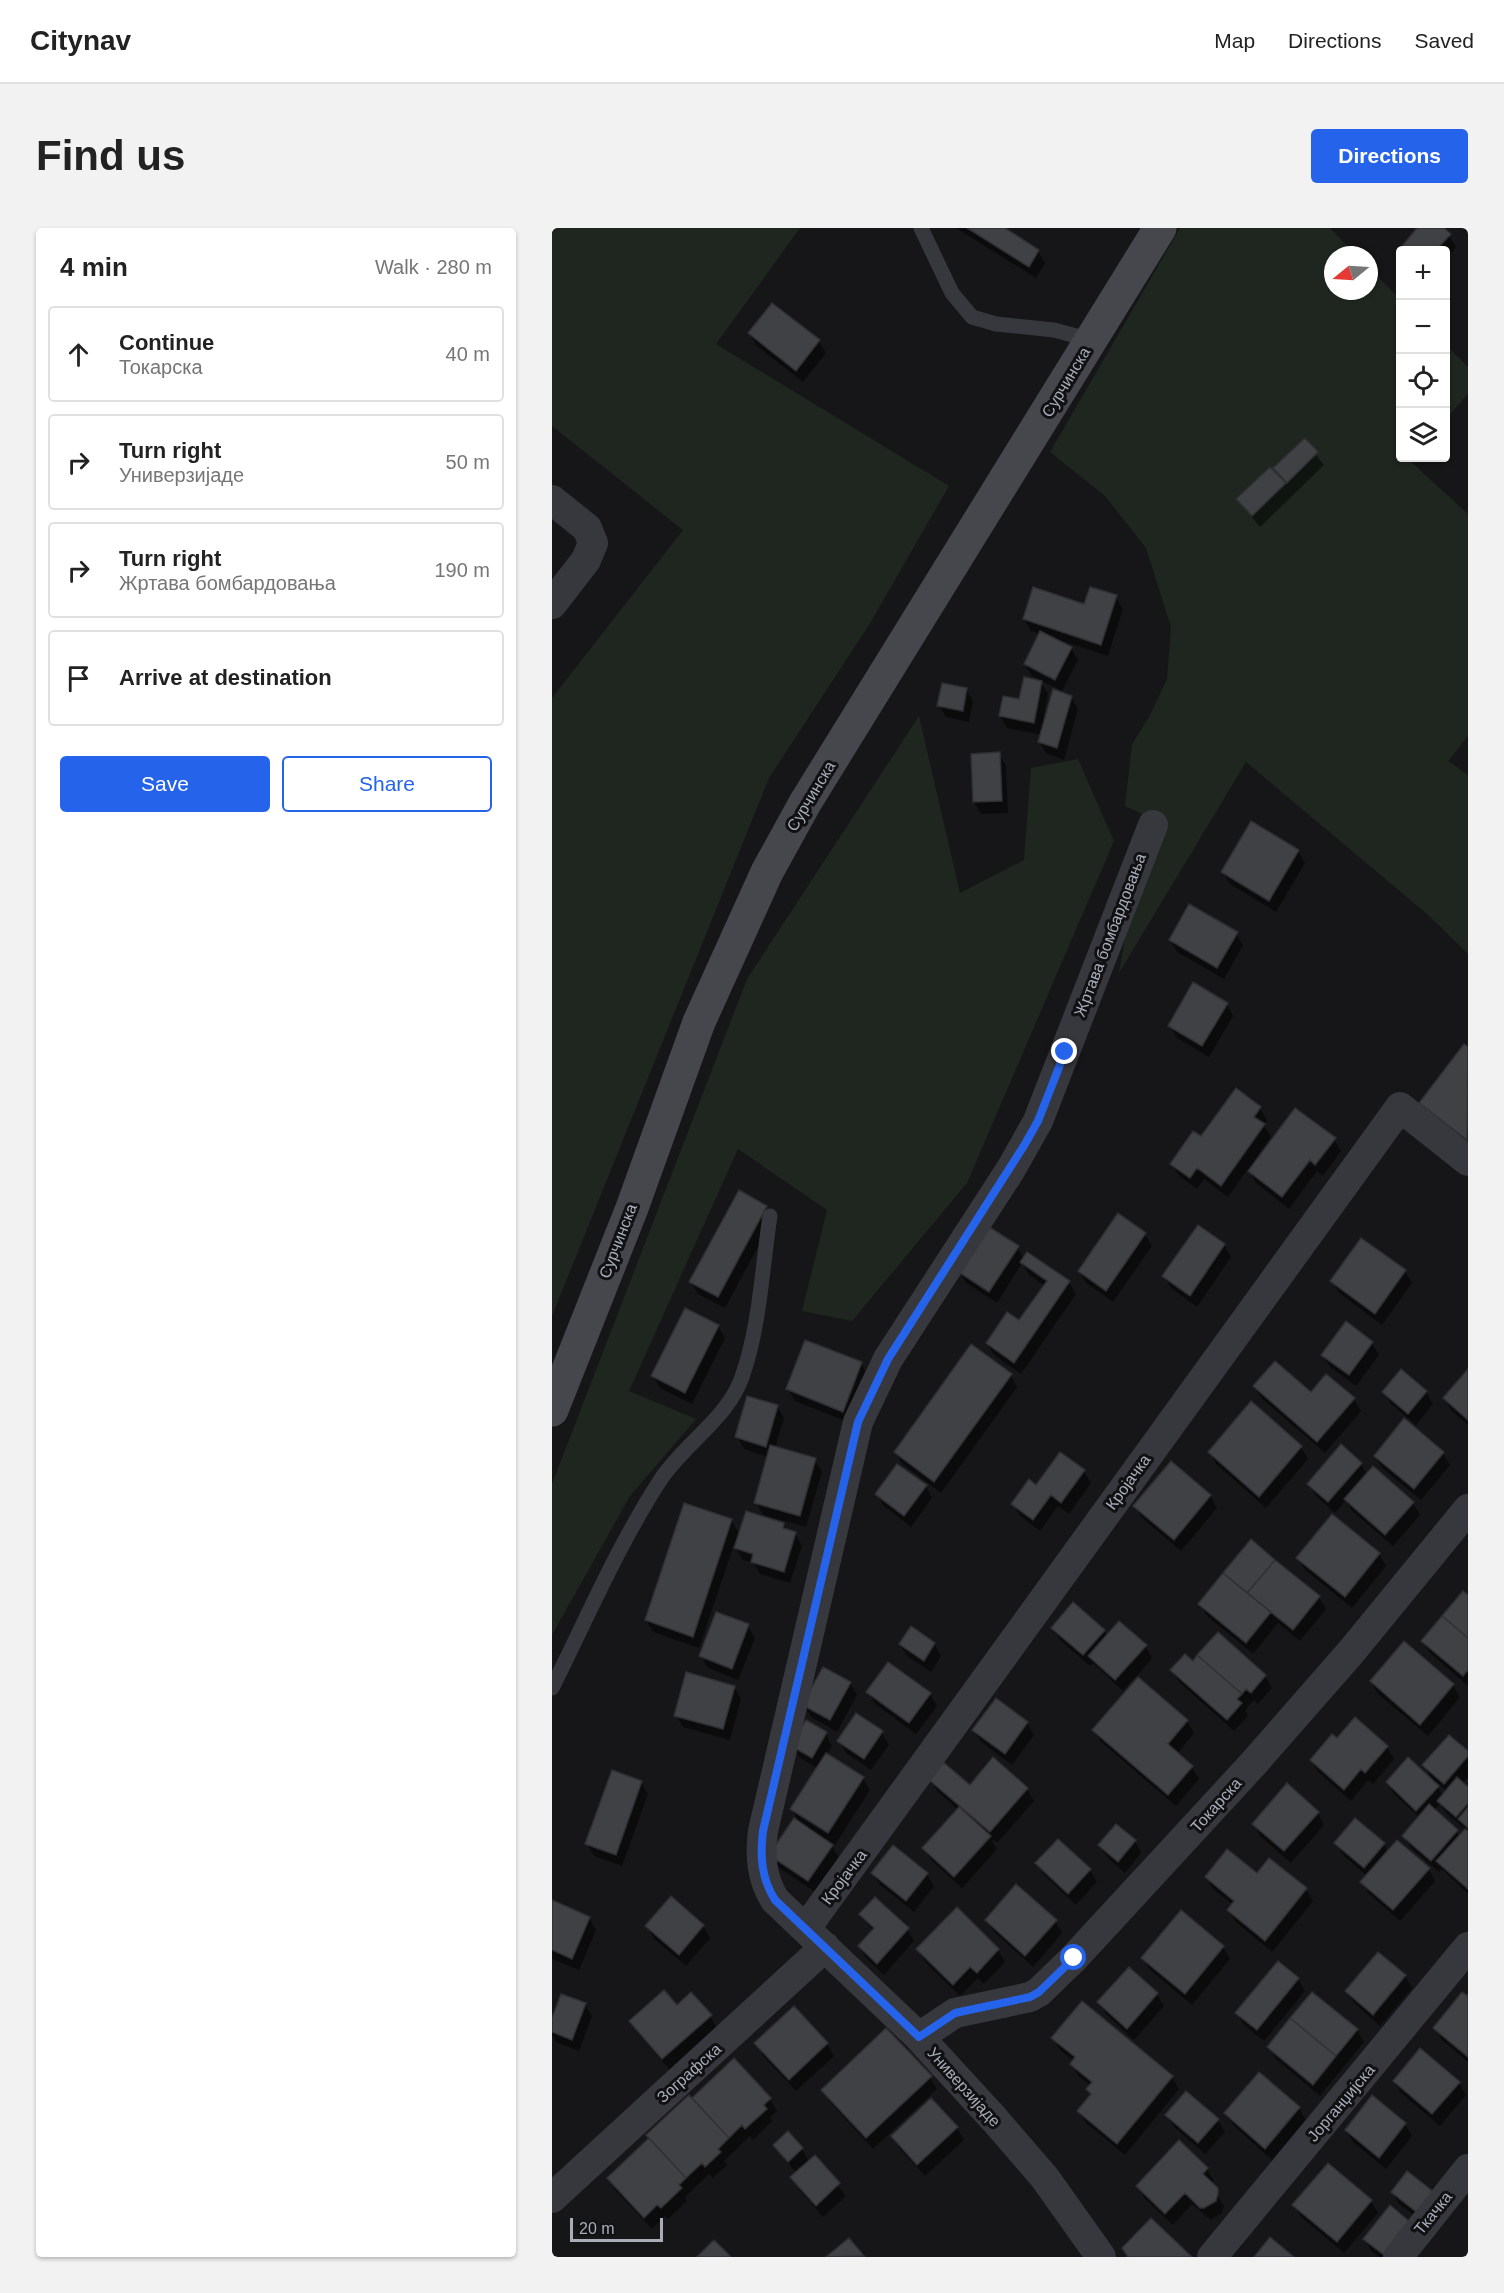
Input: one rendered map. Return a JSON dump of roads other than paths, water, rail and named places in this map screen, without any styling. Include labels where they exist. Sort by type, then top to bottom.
[{"type":"main road","name":"Сурчинска","points":[[552,1410],[632,1208],[699,1022],[767,872],[805,803],[1160,228]]},
{"type":"street","points":[[552,500],[587,528],[593,543],[586,560],[552,604]]},
{"type":"street","name":"Жртава бомбардовања","points":[[765,1878],[760,1855],[763,1831],[858,1422],[888,1359],[1011,1168],[1038,1121],[1153,825]]},
{"type":"street","name":"Кројачка","points":[[815,1937],[1400,1107],[1468,1161]]},
{"type":"street","name":"Токарска","points":[[919,2037],[955,2013],[1030,1997],[1039,1992],[1083,1949],[1253,1764],[1351,1652],[1468,1509]]},
{"type":"street","name":"Универзијаде","points":[[765,1878],[775,1900],[919,2037],[995,2120],[1045,2178],[1101,2257]]},
{"type":"street","name":"Зографска","points":[[552,2198],[815,1937]]},
{"type":"street","name":"Јорганџијска","points":[[1212,2257],[1468,1947]]},
{"type":"street","name":"Ткачка","points":[[1398,2257],[1468,2169]]},
{"type":"lane","points":[[921,228],[952,293],[972,317],[996,324],[1053,330],[1091,340]]},
{"type":"lane","points":[[552,1688],[606,1576],[651,1495],[680,1455],[734,1396],[750,1348],[770,1216]]}]
